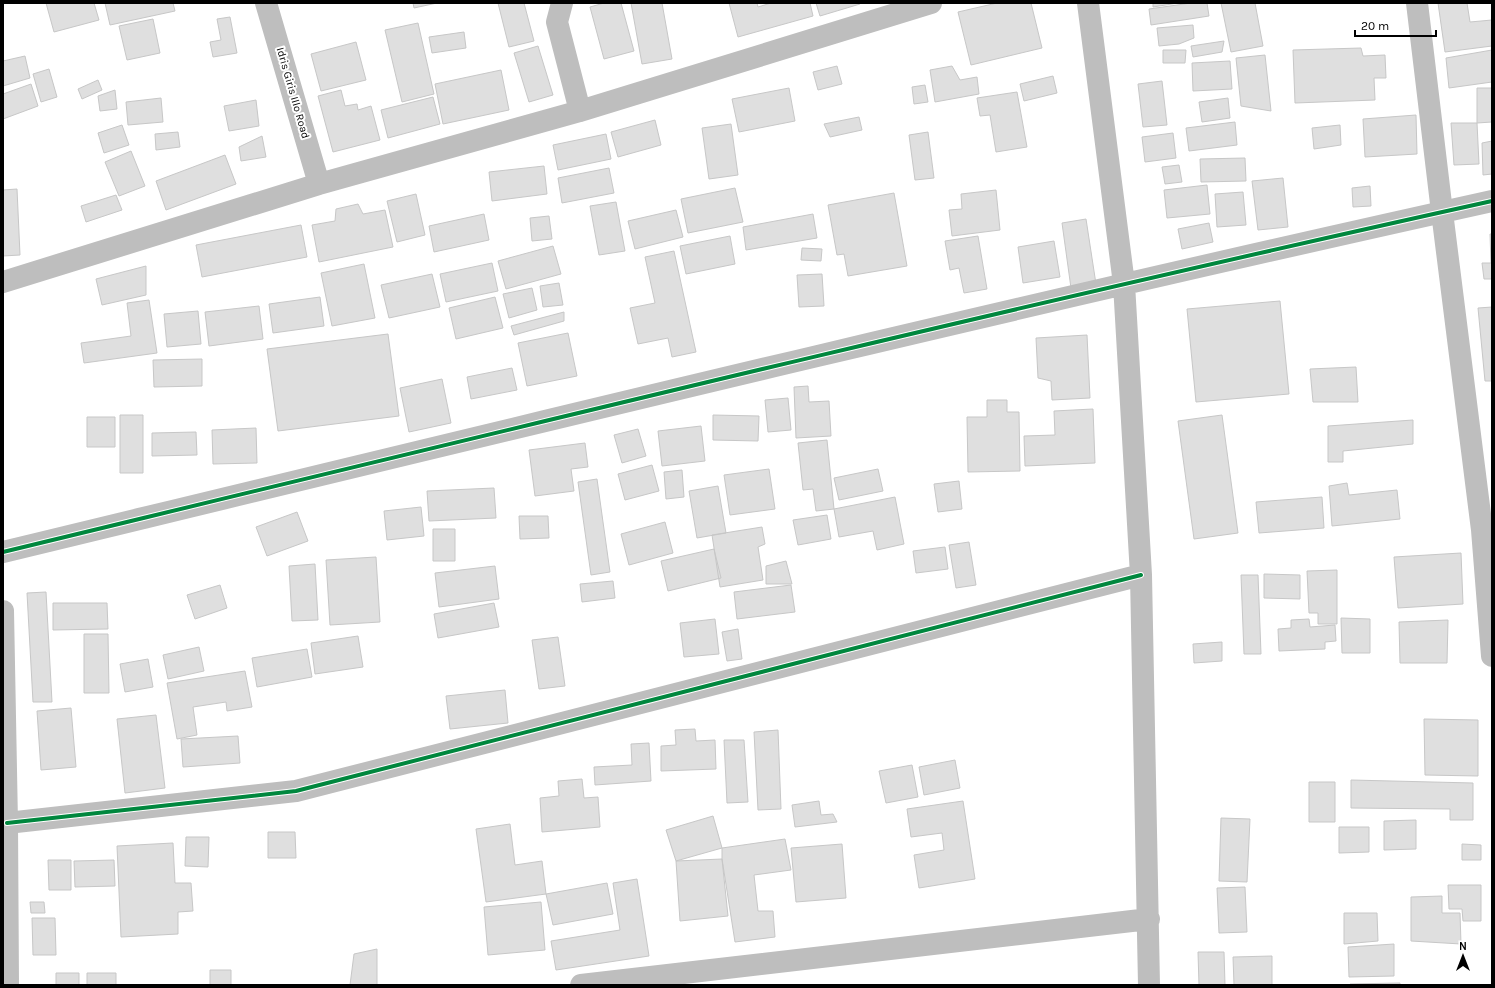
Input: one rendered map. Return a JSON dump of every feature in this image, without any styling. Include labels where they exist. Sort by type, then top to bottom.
[{"type":"street","name":"Idris Giris Illo Road","points":[[266,3],[319,184]]},
{"type":"street","points":[[562,3],[557,22],[580,110]]},
{"type":"street","points":[[3,282],[319,184],[580,110],[885,10],[932,3]]},
{"type":"street","points":[[1088,3],[1124,284],[1141,575],[1149,985]]},
{"type":"street","points":[[1417,3],[1442,212],[1487,529],[1492,656]]},
{"type":"street","points":[[3,552],[616,404],[1124,284],[1492,201]]},
{"type":"street","points":[[7,823],[296,791],[1141,575]]},
{"type":"street","points":[[3,611],[8,985]]},
{"type":"street","points":[[581,985],[1148,919]]},
{"type":"building","points":[[46,3],[94,3],[99,20],[54,32]]},
{"type":"building","points":[[105,3],[173,3],[175,11],[110,25]]},
{"type":"building","points":[[413,3],[437,3],[414,8]]},
{"type":"building","points":[[498,3],[524,3],[534,41],[509,47]]},
{"type":"building","points":[[604,3],[621,3],[634,51],[604,59],[590,7]]},
{"type":"building","points":[[631,3],[662,3],[672,59],[642,64]]},
{"type":"building","points":[[729,3],[757,3],[758,7],[771,3],[810,3],[813,16],[738,37]]},
{"type":"building","points":[[816,3],[860,3],[860,4],[820,16]]},
{"type":"building","points":[[997,3],[1031,3],[1042,48],[971,65],[958,12]]},
{"type":"building","points":[[1153,3],[1178,3],[1153,7]]},
{"type":"building","points":[[1191,3],[1207,3],[1209,16],[1151,25],[1149,9]]},
{"type":"building","points":[[1221,3],[1255,3],[1263,46],[1231,52]]},
{"type":"building","points":[[1438,3],[1467,3],[1470,22],[1492,20],[1492,46],[1445,52]]},
{"type":"building","points":[[230,17],[237,53],[213,57],[210,42],[221,40],[217,19]]},
{"type":"building","points":[[153,19],[160,53],[127,60],[119,26]]},
{"type":"building","points":[[418,23],[434,94],[402,102],[385,30]]},
{"type":"building","points":[[1193,25],[1194,38],[1179,44],[1159,46],[1157,28]]},
{"type":"building","points":[[464,32],[466,48],[432,53],[429,37]]},
{"type":"building","points":[[1224,41],[1222,52],[1193,57],[1191,46]]},
{"type":"building","points":[[356,42],[366,80],[321,91],[311,54]]},
{"type":"building","points":[[538,46],[553,95],[529,102],[514,53]]},
{"type":"building","points":[[1361,48],[1363,56],[1385,55],[1386,78],[1374,78],[1375,100],[1295,103],[1293,50]]},
{"type":"building","points":[[1163,50],[1186,50],[1185,63],[1163,63]]},
{"type":"building","points":[[1492,50],[1492,82],[1449,88],[1446,58]]},
{"type":"building","points":[[1265,55],[1271,111],[1241,106],[1236,58]]},
{"type":"building","points":[[25,56],[30,78],[3,86],[3,61]]},
{"type":"building","points":[[1230,61],[1232,89],[1193,91],[1192,63]]},
{"type":"building","points":[[837,66],[842,84],[818,90],[813,72]]},
{"type":"building","points":[[952,66],[960,80],[977,77],[979,94],[935,102],[930,70]]},
{"type":"building","points":[[49,69],[57,97],[41,102],[33,74]]},
{"type":"building","points":[[501,70],[509,110],[443,124],[435,84]]},
{"type":"building","points":[[1053,76],[1057,93],[1024,101],[1020,84]]},
{"type":"building","points":[[98,80],[102,90],[82,99],[78,89]]},
{"type":"building","points":[[1162,81],[1167,125],[1143,127],[1138,84]]},
{"type":"building","points":[[31,84],[38,106],[3,119],[3,94]]},
{"type":"building","points":[[925,85],[928,102],[914,104],[912,87]]},
{"type":"building","points":[[789,88],[795,121],[739,132],[732,99]]},
{"type":"building","points":[[1477,88],[1492,88],[1492,122],[1477,123]]},
{"type":"building","points":[[115,90],[117,109],[100,111],[98,96]]},
{"type":"building","points":[[341,90],[345,106],[357,104],[358,110],[371,106],[380,140],[333,152],[318,96]]},
{"type":"building","points":[[1017,92],[1027,147],[996,152],[990,115],[980,116],[977,98]]},
{"type":"building","points":[[433,97],[440,124],[388,138],[381,110]]},
{"type":"building","points":[[161,98],[163,122],[128,125],[126,102]]},
{"type":"building","points":[[1228,98],[1230,118],[1202,122],[1199,102]]},
{"type":"building","points":[[256,100],[259,126],[229,131],[224,106]]},
{"type":"building","points":[[1416,115],[1417,154],[1365,157],[1363,119]]},
{"type":"building","points":[[859,117],[862,130],[830,137],[824,124]]},
{"type":"building","points":[[655,120],[661,145],[618,157],[611,132]]},
{"type":"building","points":[[1235,122],[1237,145],[1189,151],[1186,128]]},
{"type":"building","points":[[1451,123],[1477,123],[1479,164],[1454,165]]},
{"type":"building","points":[[731,124],[738,175],[709,179],[702,128]]},
{"type":"building","points":[[122,125],[129,145],[104,153],[98,133]]},
{"type":"building","points":[[1340,125],[1341,145],[1314,149],[1312,128]]},
{"type":"building","points":[[178,132],[180,147],[156,150],[155,134]]},
{"type":"building","points":[[928,132],[934,178],[915,180],[909,135]]},
{"type":"building","points":[[1173,133],[1176,158],[1145,162],[1142,137]]},
{"type":"building","points":[[606,134],[611,159],[558,170],[553,145]]},
{"type":"building","points":[[262,136],[266,157],[241,161],[239,147]]},
{"type":"building","points":[[1492,141],[1492,174],[1483,175],[1482,143]]},
{"type":"building","points":[[131,151],[145,186],[119,196],[105,162]]},
{"type":"building","points":[[225,155],[236,184],[166,210],[156,181]]},
{"type":"building","points":[[1245,158],[1246,181],[1201,182],[1200,159]]},
{"type":"building","points":[[1179,165],[1182,182],[1165,184],[1162,167]]},
{"type":"building","points":[[544,166],[547,194],[492,201],[489,172]]},
{"type":"building","points":[[609,168],[614,193],[562,203],[558,178]]},
{"type":"building","points":[[1283,178],[1288,227],[1258,230],[1252,181]]},
{"type":"building","points":[[1207,185],[1210,214],[1167,218],[1164,190]]},
{"type":"building","points":[[1370,186],[1371,206],[1353,207],[1352,188]]},
{"type":"building","points":[[735,188],[743,222],[688,233],[681,199]]},
{"type":"building","points":[[17,189],[20,255],[3,256],[3,190]]},
{"type":"building","points":[[996,190],[1000,230],[952,236],[949,210],[962,209],[961,194]]},
{"type":"building","points":[[1243,192],[1246,225],[1217,227],[1215,194]]},
{"type":"building","points":[[894,193],[907,266],[848,276],[844,254],[837,255],[828,205]]},
{"type":"building","points":[[416,194],[425,235],[397,242],[387,201]]},
{"type":"building","points":[[116,195],[122,210],[86,222],[81,206]]},
{"type":"building","points":[[616,202],[625,251],[599,255],[590,206]]},
{"type":"building","points":[[358,204],[363,214],[385,210],[393,247],[319,262],[312,225],[335,221],[336,209]]},
{"type":"building","points":[[676,210],[683,237],[635,249],[628,221]]},
{"type":"building","points":[[484,214],[489,240],[434,252],[429,226]]},
{"type":"building","points":[[813,214],[817,238],[746,250],[743,227]]},
{"type":"building","points":[[549,216],[552,239],[532,241],[530,218]]},
{"type":"building","points":[[1086,219],[1096,284],[1071,288],[1062,223]]},
{"type":"building","points":[[1209,223],[1213,242],[1182,249],[1178,229]]},
{"type":"building","points":[[301,225],[307,257],[202,277],[196,245]]},
{"type":"building","points":[[1490,234],[1492,234],[1492,279],[1484,279],[1482,263],[1491,263]]},
{"type":"building","points":[[730,236],[735,264],[686,274],[680,246]]},
{"type":"building","points":[[978,236],[987,289],[964,293],[959,268],[950,270],[945,241]]},
{"type":"building","points":[[1054,241],[1060,277],[1023,283],[1018,247]]},
{"type":"building","points":[[553,246],[561,274],[506,289],[498,261]]},
{"type":"building","points":[[802,248],[822,249],[821,261],[801,260]]},
{"type":"building","points":[[674,251],[696,352],[672,357],[668,338],[638,344],[630,308],[655,303],[645,257]]},
{"type":"building","points":[[492,263],[498,291],[446,302],[440,274]]},
{"type":"building","points":[[364,264],[375,318],[332,326],[321,273]]},
{"type":"building","points":[[146,266],[146,295],[102,305],[96,279]]},
{"type":"building","points":[[432,274],[440,307],[389,318],[381,285]]},
{"type":"building","points":[[822,274],[824,306],[799,307],[797,275]]},
{"type":"building","points":[[559,283],[563,305],[543,307],[540,286]]},
{"type":"building","points":[[532,288],[537,310],[509,318],[503,294]]},
{"type":"building","points":[[320,297],[324,326],[273,333],[269,304]]},
{"type":"building","points":[[495,297],[503,328],[456,339],[449,308]]},
{"type":"building","points":[[149,300],[157,353],[84,363],[81,343],[131,336],[127,303]]},
{"type":"building","points":[[1280,301],[1289,394],[1196,402],[1187,309]]},
{"type":"building","points":[[259,306],[263,339],[209,346],[205,312]]},
{"type":"building","points":[[1492,307],[1492,381],[1485,381],[1478,308]]},
{"type":"building","points":[[198,311],[201,344],[167,347],[164,314]]},
{"type":"building","points":[[564,312],[564,321],[514,335],[511,326]]},
{"type":"building","points":[[568,333],[577,376],[527,386],[518,343]]},
{"type":"building","points":[[388,334],[399,416],[278,431],[267,349]]},
{"type":"building","points":[[1087,335],[1090,398],[1052,400],[1051,381],[1038,378],[1036,338]]},
{"type":"building","points":[[202,359],[202,386],[154,387],[153,360]]},
{"type":"building","points":[[1356,367],[1358,402],[1313,402],[1310,369]]},
{"type":"building","points":[[512,368],[517,390],[471,399],[467,377]]},
{"type":"building","points":[[442,379],[451,423],[409,432],[400,388]]},
{"type":"building","points":[[808,386],[809,402],[829,401],[831,436],[796,438],[794,387]]},
{"type":"building","points":[[788,398],[791,430],[768,432],[765,400]]},
{"type":"building","points":[[987,400],[1007,400],[1007,412],[1019,412],[1020,471],[968,472],[967,417],[987,417]]},
{"type":"building","points":[[1093,409],[1095,463],[1025,466],[1024,436],[1055,435],[1054,411]]},
{"type":"building","points":[[120,415],[143,415],[143,473],[120,473]]},
{"type":"building","points":[[713,415],[759,416],[758,441],[713,440]]},
{"type":"building","points":[[1222,415],[1238,533],[1194,539],[1178,421]]},
{"type":"building","points":[[87,417],[115,417],[115,447],[87,447]]},
{"type":"building","points":[[1413,420],[1413,444],[1343,451],[1343,462],[1328,462],[1328,426]]},
{"type":"building","points":[[701,426],[705,461],[662,466],[658,431]]},
{"type":"building","points":[[256,428],[257,463],[213,464],[212,430]]},
{"type":"building","points":[[638,429],[646,456],[622,463],[614,435]]},
{"type":"building","points":[[196,432],[197,455],[152,456],[152,433]]},
{"type":"building","points":[[827,440],[834,509],[816,511],[813,489],[803,490],[798,443]]},
{"type":"building","points":[[585,443],[588,467],[571,469],[574,491],[535,496],[529,450]]},
{"type":"building","points":[[652,465],[659,491],[625,500],[618,474]]},
{"type":"building","points":[[769,469],[775,509],[730,515],[724,475]]},
{"type":"building","points":[[878,469],[883,491],[839,500],[834,478]]},
{"type":"building","points":[[682,470],[684,497],[666,499],[664,472]]},
{"type":"building","points":[[597,479],[610,572],[591,575],[578,482]]},
{"type":"building","points":[[959,481],[962,509],[938,512],[934,484]]},
{"type":"building","points":[[1347,483],[1349,495],[1397,490],[1400,519],[1332,526],[1329,486]]},
{"type":"building","points":[[718,486],[726,533],[697,538],[689,491]]},
{"type":"building","points":[[494,488],[496,518],[429,521],[427,491]]},
{"type":"building","points":[[895,497],[904,544],[877,550],[873,531],[839,537],[834,509]]},
{"type":"building","points":[[1322,497],[1324,528],[1259,533],[1256,502]]},
{"type":"building","points":[[421,507],[424,536],[387,540],[384,511]]},
{"type":"building","points":[[297,512],[308,541],[267,556],[256,527]]},
{"type":"building","points":[[827,515],[831,539],[798,545],[793,520]]},
{"type":"building","points":[[519,516],[548,516],[549,538],[520,539]]},
{"type":"building","points":[[665,522],[673,553],[629,565],[621,534]]},
{"type":"building","points":[[762,527],[765,544],[758,547],[763,580],[720,587],[712,535]]},
{"type":"building","points":[[433,529],[455,529],[455,561],[433,561]]},
{"type":"building","points":[[969,542],[976,585],[956,588],[949,545]]},
{"type":"building","points":[[945,547],[948,569],[916,573],[913,551]]},
{"type":"building","points":[[714,549],[721,578],[668,591],[661,561]]},
{"type":"building","points":[[1461,553],[1463,604],[1398,608],[1394,557]]},
{"type":"building","points":[[376,557],[380,622],[330,625],[326,560]]},
{"type":"building","points":[[786,561],[792,584],[766,584],[766,566]]},
{"type":"building","points":[[315,564],[318,620],[292,621],[289,566]]},
{"type":"building","points":[[495,566],[499,599],[439,607],[435,573]]},
{"type":"building","points":[[1337,570],[1337,624],[1318,624],[1318,613],[1309,613],[1307,571]]},
{"type":"building","points":[[1264,574],[1300,575],[1300,599],[1264,598]]},
{"type":"building","points":[[1241,575],[1258,575],[1261,654],[1244,654]]},
{"type":"building","points":[[613,581],[615,598],[582,602],[580,584]]},
{"type":"building","points":[[220,585],[227,608],[195,619],[187,595]]},
{"type":"building","points":[[791,585],[795,612],[737,619],[734,592]]},
{"type":"building","points":[[46,592],[52,702],[33,702],[27,593]]},
{"type":"building","points":[[53,603],[107,603],[108,629],[53,630]]},
{"type":"building","points":[[494,603],[499,627],[438,638],[434,614]]},
{"type":"building","points":[[1341,618],[1370,619],[1370,653],[1342,653]]},
{"type":"building","points":[[715,619],[719,654],[684,657],[680,623]]},
{"type":"building","points":[[1309,619],[1310,627],[1335,625],[1336,641],[1325,642],[1325,649],[1279,651],[1278,629],[1291,628],[1291,620]]},
{"type":"building","points":[[1448,620],[1447,663],[1400,663],[1399,622]]},
{"type":"building","points":[[738,629],[742,659],[727,661],[722,632]]},
{"type":"building","points":[[84,634],[108,634],[109,693],[84,693]]},
{"type":"building","points":[[358,636],[363,667],[315,674],[311,643]]},
{"type":"building","points":[[558,637],[565,686],[539,689],[532,640]]},
{"type":"building","points":[[1222,642],[1222,661],[1194,663],[1193,644]]},
{"type":"building","points":[[199,647],[204,671],[168,679],[163,655]]},
{"type":"building","points":[[307,649],[312,677],[257,687],[252,658]]},
{"type":"building","points":[[148,659],[153,687],[125,692],[120,664]]},
{"type":"building","points":[[245,671],[252,707],[227,711],[226,702],[193,707],[197,735],[177,739],[167,683]]},
{"type":"building","points":[[505,690],[508,723],[450,729],[446,696]]},
{"type":"building","points":[[71,708],[76,767],[41,770],[37,711]]},
{"type":"building","points":[[156,715],[165,788],[125,793],[117,719]]},
{"type":"building","points":[[1424,719],[1478,720],[1478,776],[1425,775]]},
{"type":"building","points":[[695,729],[696,741],[715,740],[716,769],[661,771],[661,746],[676,745],[675,730]]},
{"type":"building","points":[[778,730],[781,809],[758,810],[754,732]]},
{"type":"building","points":[[238,736],[240,763],[183,767],[181,739]]},
{"type":"building","points":[[724,740],[744,740],[748,802],[727,803]]},
{"type":"building","points":[[649,743],[651,781],[595,785],[594,767],[632,765],[631,744]]},
{"type":"building","points":[[955,760],[960,788],[924,795],[919,767]]},
{"type":"building","points":[[912,765],[918,797],[886,803],[879,771]]},
{"type":"building","points":[[582,779],[584,798],[598,797],[600,827],[542,832],[540,798],[559,796],[558,781]]},
{"type":"building","points":[[1351,780],[1473,783],[1473,820],[1450,820],[1450,809],[1351,808]]},
{"type":"building","points":[[1309,782],[1335,782],[1335,822],[1309,822]]},
{"type":"building","points":[[819,801],[821,815],[833,814],[837,822],[795,827],[792,805]]},
{"type":"building","points":[[963,801],[975,879],[919,888],[914,855],[944,850],[942,833],[911,837],[907,809]]},
{"type":"building","points":[[713,816],[722,848],[676,861],[666,830]]},
{"type":"building","points":[[1221,818],[1250,819],[1247,882],[1219,881]]},
{"type":"building","points":[[1416,820],[1416,849],[1384,850],[1384,821]]},
{"type":"building","points":[[510,824],[515,865],[542,861],[546,894],[486,902],[476,829]]},
{"type":"building","points":[[1339,827],[1369,827],[1369,852],[1339,853]]},
{"type":"building","points":[[268,832],[295,832],[296,858],[268,858]]},
{"type":"building","points":[[186,837],[209,837],[208,867],[185,866]]},
{"type":"building","points":[[785,839],[791,870],[754,875],[758,911],[773,911],[775,937],[735,942],[722,859],[722,848]]},
{"type":"building","points":[[173,843],[175,883],[191,883],[193,911],[178,912],[178,934],[121,937],[117,846]]},
{"type":"building","points":[[842,844],[846,898],[796,902],[791,848]]},
{"type":"building","points":[[1462,844],[1481,845],[1481,860],[1462,860]]},
{"type":"building","points":[[722,859],[728,916],[680,921],[676,861]]},
{"type":"building","points":[[48,860],[71,860],[71,890],[49,890]]},
{"type":"building","points":[[114,860],[115,886],[75,887],[74,861]]},
{"type":"building","points":[[637,879],[649,956],[556,970],[551,941],[620,930],[613,883]]},
{"type":"building","points":[[607,883],[613,914],[553,925],[546,894]]},
{"type":"building","points":[[1448,885],[1481,885],[1481,921],[1463,921],[1462,909],[1449,909]]},
{"type":"building","points":[[1245,887],[1247,932],[1219,933],[1217,888]]},
{"type":"building","points":[[1442,896],[1442,913],[1460,913],[1461,944],[1411,941],[1411,897]]},
{"type":"building","points":[[30,902],[44,902],[45,913],[31,913]]},
{"type":"building","points":[[541,902],[545,950],[488,955],[484,907]]},
{"type":"building","points":[[1344,913],[1377,913],[1378,941],[1344,944]]},
{"type":"building","points":[[32,918],[55,918],[56,955],[33,955]]},
{"type":"building","points":[[1394,944],[1394,976],[1349,977],[1348,947]]},
{"type":"building","points":[[377,949],[377,985],[350,985],[354,954]]},
{"type":"building","points":[[1198,952],[1224,952],[1225,985],[1199,985]]},
{"type":"building","points":[[1272,956],[1272,985],[1234,985],[1233,957]]},
{"type":"building","points":[[210,970],[231,970],[231,985],[210,985]]},
{"type":"building","points":[[56,973],[79,973],[79,985],[56,985]]},
{"type":"building","points":[[87,973],[116,973],[116,985],[87,985]]},
{"type":"building","points":[[1400,983],[1400,985],[1350,985],[1350,984]]},
{"type":"cycle path","points":[[3,552],[561,417],[1119,285],[1492,201]]},
{"type":"cycle path","points":[[7,823],[296,791],[1141,575]]}]
